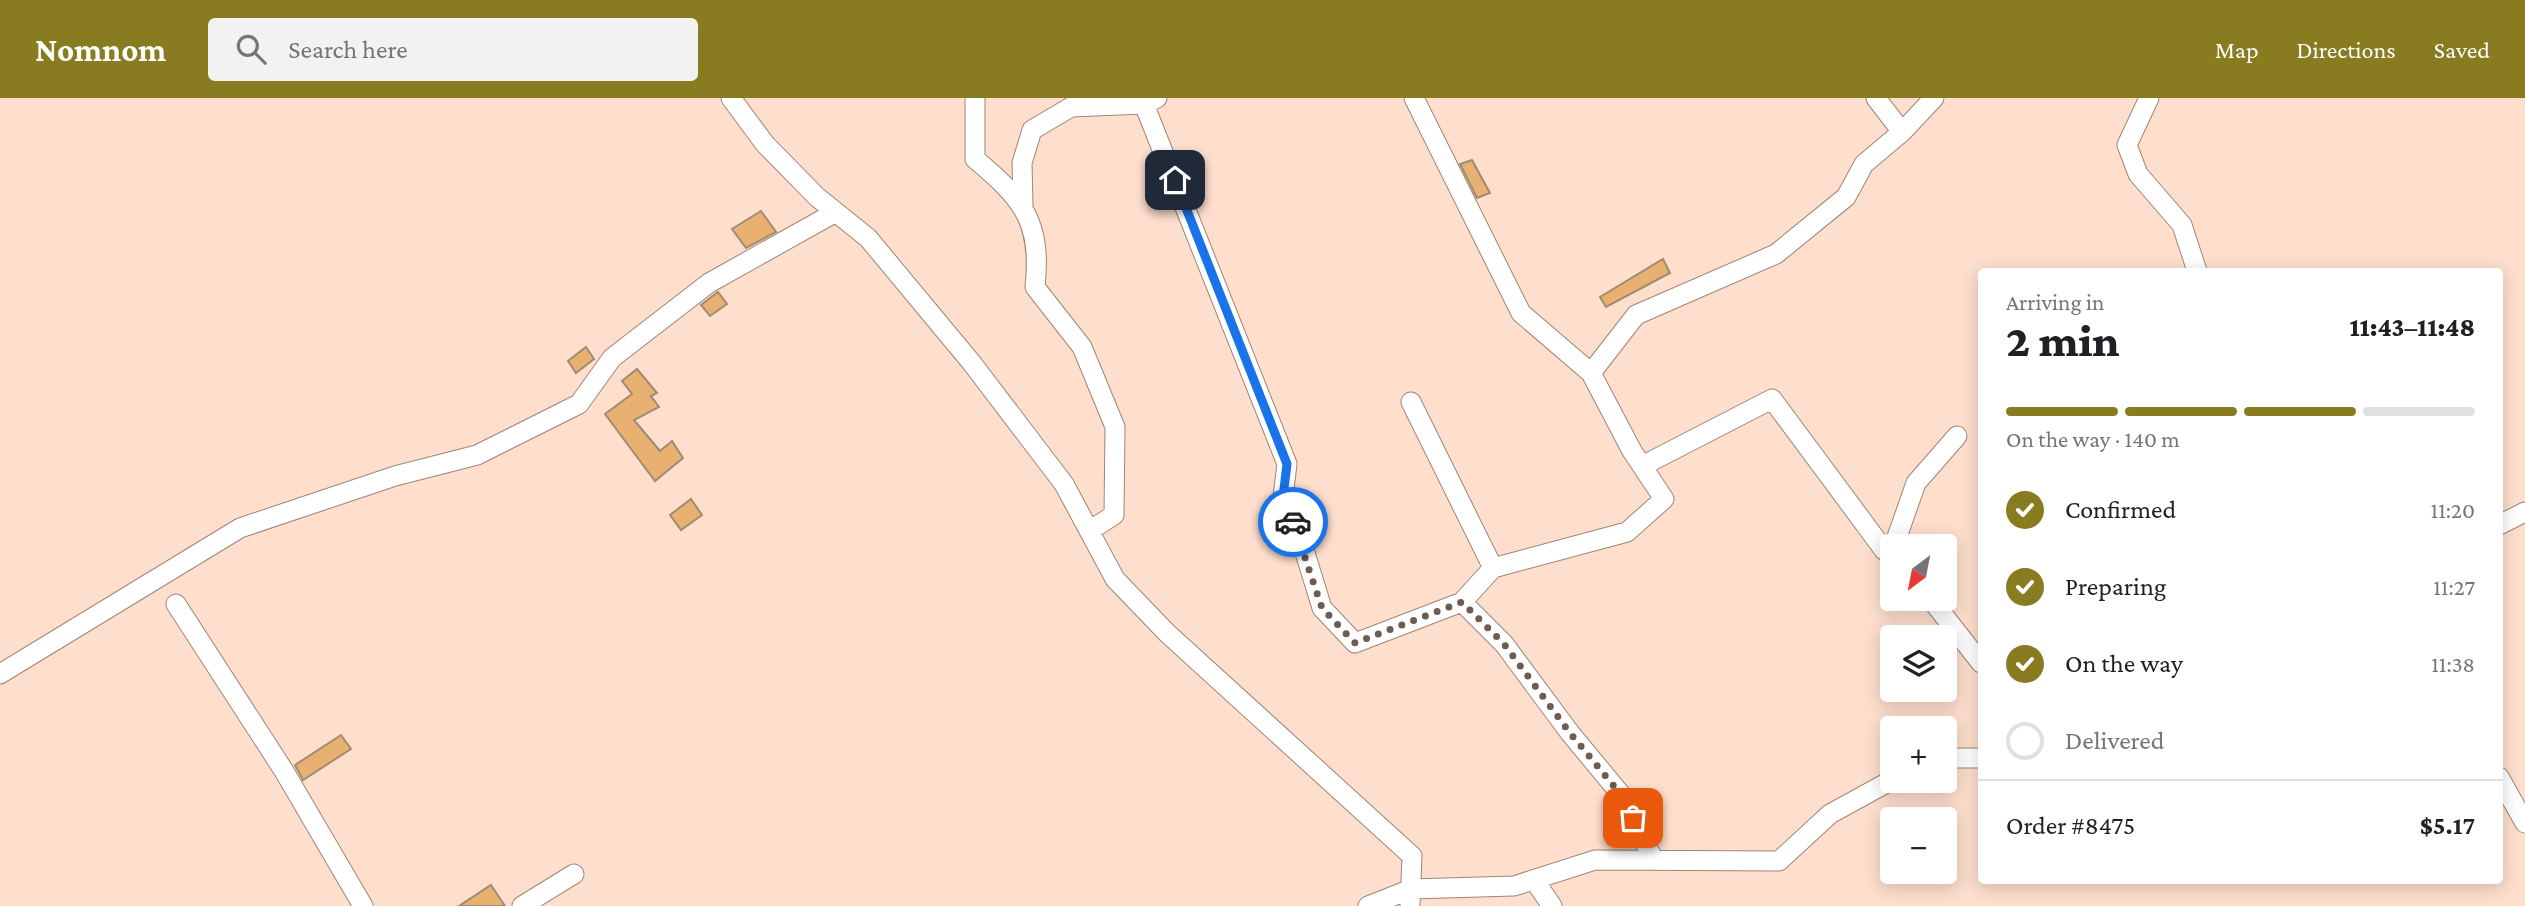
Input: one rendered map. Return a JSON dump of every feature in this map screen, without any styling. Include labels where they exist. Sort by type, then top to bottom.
[{"type":"street","points":[[731,98],[765,144],[836,212],[868,238],[971,362],[1064,484],[1115,579],[1167,633],[1412,856],[1411,897]]},
{"type":"street","points":[[975,98],[975,159],[1006,185],[1023,205]]},
{"type":"street","points":[[1089,531],[1114,515],[1115,427],[1082,347],[1035,288],[1038,257],[1023,205],[1022,163],[1032,130],[1068,102],[1151,101],[1287,464],[1283,497],[1301,540],[1322,608],[1355,643],[1462,602],[1493,568],[1627,532],[1664,499],[1642,466],[1591,373],[1521,313],[1415,98]]},
{"type":"street","points":[[1876,98],[1902,132]]},
{"type":"street","points":[[1591,373],[1636,315],[1776,254],[1846,197],[1864,164],[1902,132],[1934,98]]},
{"type":"street","points":[[2149,98],[2127,145],[2138,174],[2182,225],[2196,268]]},
{"type":"street","points":[[0,674],[240,528],[395,476],[477,455],[579,404],[612,358],[709,283],[836,212]]},
{"type":"street","points":[[1642,466],[1772,399],[1880,545]]},
{"type":"street","points":[[1411,402],[1493,568]]},
{"type":"street","points":[[1898,534],[1916,483],[1957,436]]},
{"type":"street","points":[[2503,523],[2525,512]]},
{"type":"street","points":[[1462,602],[1504,644],[1570,733],[1623,797],[1653,859]]},
{"type":"street","points":[[176,604],[284,771],[363,906]]},
{"type":"street","points":[[1940,611],[1978,659]]},
{"type":"street","points":[[1957,758],[1978,758]]},
{"type":"street","points":[[2503,784],[2525,823]]},
{"type":"street","points":[[1368,906],[1411,897],[1514,886],[1595,860],[1779,860],[1830,814],[1880,787]]},
{"type":"street","points":[[522,906],[574,874]]},
{"type":"street","points":[[1534,880],[1552,906]]},
{"type":"building","points":[[1472,160],[1490,193],[1477,198],[1460,164]]},
{"type":"building","points":[[761,211],[776,232],[746,248],[732,229]]},
{"type":"building","points":[[1663,259],[1670,273],[1606,307],[1600,297]]},
{"type":"building","points":[[718,292],[727,304],[710,316],[701,305]]},
{"type":"building","points":[[586,347],[594,359],[576,373],[568,361]]},
{"type":"building","points":[[637,369],[657,393],[651,396],[659,407],[634,420],[660,451],[672,441],[683,458],[655,481],[605,414],[632,394],[622,381]]},
{"type":"building","points":[[691,499],[702,515],[681,530],[670,515]]},
{"type":"building","points":[[341,735],[351,749],[303,780],[295,765]]},
{"type":"building","points":[[491,885],[505,906],[459,906]]},
{"type":"way so far","points":[[1293,522],[1322,608],[1355,643],[1462,602],[1504,644],[1570,733],[1623,797],[1633,818]]},
{"type":"route","points":[[1175,180],[1287,464],[1283,497],[1293,522]]}]
